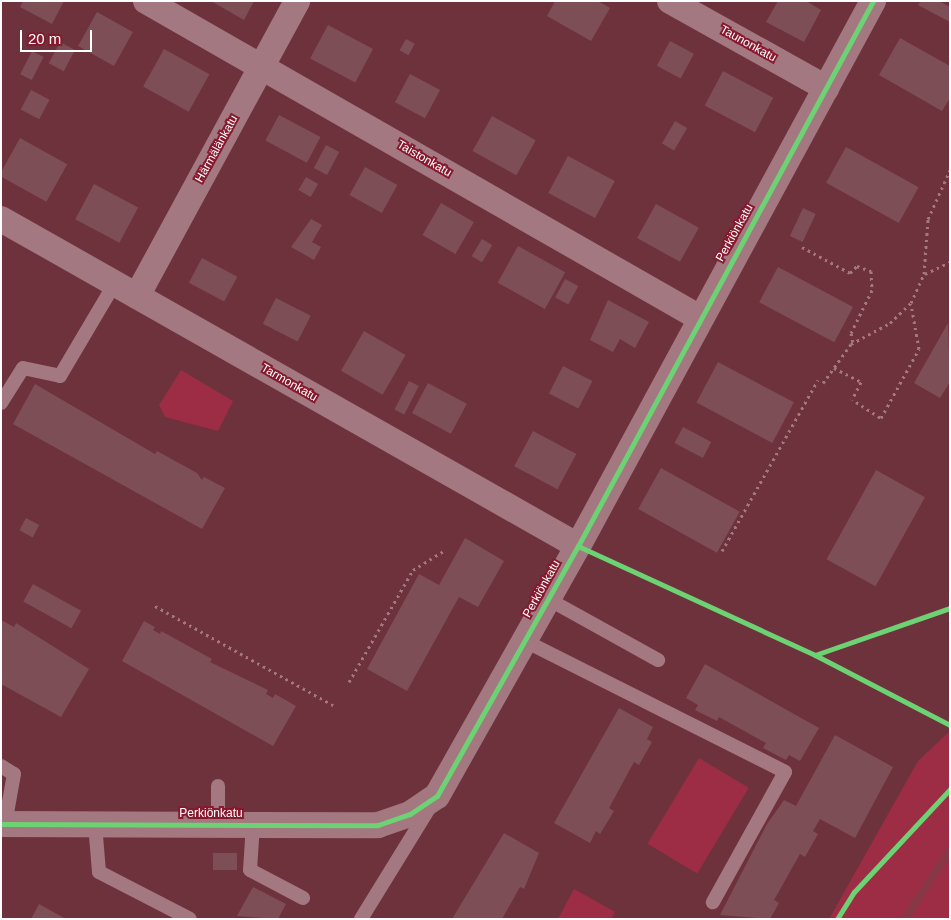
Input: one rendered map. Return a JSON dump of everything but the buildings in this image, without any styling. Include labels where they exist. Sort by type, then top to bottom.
[{"type":"street","name":"Taistonkatu","points":[[146,1],[263,66],[700,318]]},
{"type":"street","name":"Härmälänkatu","points":[[126,290],[263,66],[297,1]]},
{"type":"street","name":"Taunonkatu","points":[[670,1],[826,88]]},
{"type":"street","name":"Perkiönkatu","points":[[3,824],[378,825],[410,814],[437,796],[578,546],[873,1]]},
{"type":"street","name":"Tarmonkatu","points":[[1,219],[578,546]]},
{"type":"lane","points":[[1,403],[23,368],[60,376],[126,290]]},
{"type":"lane","points":[[548,599],[658,660]]},
{"type":"lane","points":[[525,641],[785,772],[713,902]]},
{"type":"lane","points":[[1,766],[14,774],[3,824]]},
{"type":"lane","points":[[218,786],[218,824]]},
{"type":"lane","points":[[361,919],[437,796]]},
{"type":"lane","points":[[95,824],[99,872],[190,919]]},
{"type":"lane","points":[[253,824],[250,870],[303,898]]},
{"type":"path","points":[[823,382],[853,343],[890,323],[911,303],[924,275],[928,219],[950,170]]},
{"type":"path","points":[[802,247],[850,273],[857,266],[871,271],[872,290],[851,333],[853,343]]},
{"type":"path","points":[[924,275],[950,262]]},
{"type":"path","points":[[834,368],[861,382],[854,401],[881,418],[919,349],[911,303]]},
{"type":"path","points":[[722,551],[818,380]]},
{"type":"path","points":[[349,682],[413,570],[443,551]]},
{"type":"path","points":[[155,606],[333,705]]},
{"type":"shaded area","points":[[181,370],[233,401],[218,431],[165,417],[159,405]]},
{"type":"shaded area","points":[[950,731],[950,919],[829,919],[918,761]]},
{"type":"shaded area","points":[[699,758],[749,788],[697,874],[647,844]]},
{"type":"shaded area","points":[[574,889],[615,912],[611,919],[558,919]]},
{"type":"waterway","points":[[905,919],[950,850]]},
{"type":"cycle path","points":[[1,824],[378,825],[410,814],[437,796],[578,546],[873,1]]},
{"type":"cycle path","points":[[578,546],[815,655],[950,725]]},
{"type":"cycle path","points":[[815,655],[950,608]]},
{"type":"cycle path","points":[[837,919],[854,892],[950,789]]}]
